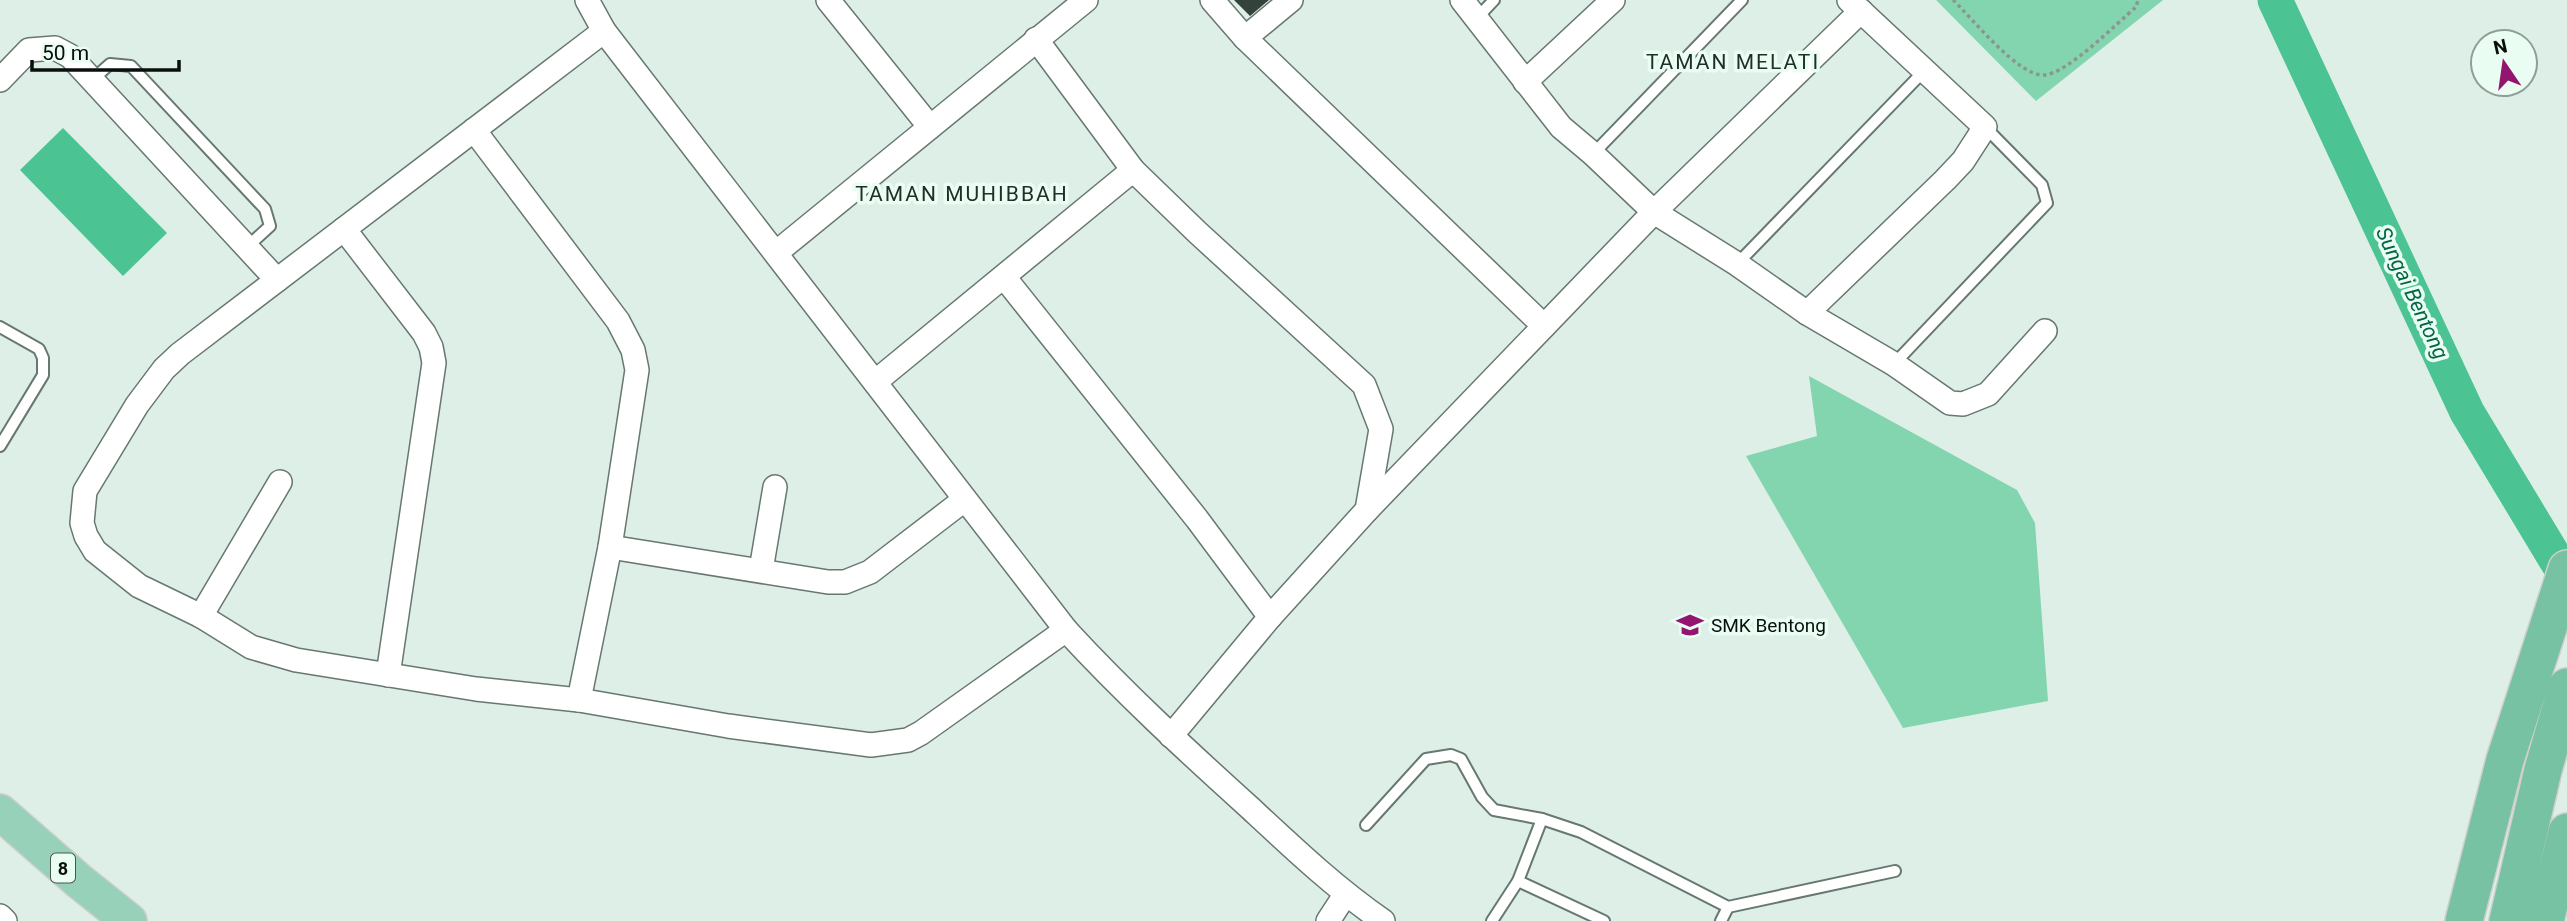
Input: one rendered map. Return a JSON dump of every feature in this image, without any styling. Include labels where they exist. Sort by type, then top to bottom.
[{"type":"highway","points":[[2464,921],[2505,760],[2567,569]]},
{"type":"highway","points":[[2508,921],[2543,769],[2567,687]]},
{"type":"highway","points":[[2544,921],[2567,832]]},
{"type":"main road","name":"8","points":[[0,812],[129,921]]},
{"type":"street","points":[[587,0],[604,31],[1066,630],[1113,681],[1171,736],[1345,895],[1382,921]]},
{"type":"street","points":[[828,0],[930,127]]},
{"type":"street","points":[[777,252],[1086,0]]},
{"type":"street","points":[[1212,0],[1245,38],[1544,326]]},
{"type":"street","points":[[1245,38],[1291,0]]},
{"type":"street","points":[[1462,0],[1561,127],[1594,154],[1654,212],[1950,403],[1963,404],[1989,394],[2046,331]]},
{"type":"street","points":[[1525,82],[1613,0]]},
{"type":"street","points":[[1171,736],[1270,617],[1367,510],[1855,6],[1986,128],[1945,180],[1807,313]]},
{"type":"street","points":[[604,31],[277,279],[164,369],[137,405],[85,491],[82,523],[95,551],[139,586],[201,616],[251,648],[296,660],[476,690],[579,700],[728,726],[871,745],[908,740],[932,727],[1066,630]]},
{"type":"street","points":[[1036,39],[1133,170],[1364,384],[1381,429],[1367,510]]},
{"type":"street","points":[[0,80],[29,50],[55,48],[70,56],[277,279]]},
{"type":"street","points":[[474,130],[618,321],[633,350],[637,370],[610,547],[579,700]]},
{"type":"street","points":[[875,382],[1133,170]]},
{"type":"street","points":[[344,229],[424,333],[435,363],[388,675]]},
{"type":"street","points":[[1004,277],[1197,519],[1270,617]]},
{"type":"street","points":[[201,616],[280,482]]},
{"type":"street","points":[[761,570],[775,487]]},
{"type":"street","points":[[610,547],[828,582],[845,582],[857,579],[880,565],[964,500]]},
{"type":"street","points":[[1328,921],[1345,895]]},
{"type":"street","points":[[0,916],[5,921]]},
{"type":"lane","points":[[1476,19],[1494,0]]},
{"type":"lane","points":[[1594,154],[1742,0]]},
{"type":"lane","points":[[92,80],[110,64],[131,66],[265,209],[270,226],[247,247]]},
{"type":"lane","points":[[1737,264],[1924,71]]},
{"type":"lane","points":[[1894,365],[2047,203],[2042,185],[1986,128]]},
{"type":"lane","points":[[0,327],[39,349],[43,358],[43,375],[0,446]]},
{"type":"lane","points":[[1366,825],[1426,759],[1451,755],[1461,759],[1482,797],[1494,810],[1542,819],[1581,832],[1728,906],[1895,871]]},
{"type":"lane","points":[[1492,921],[1518,881],[1542,819]]},
{"type":"lane","points":[[1518,881],[1604,921]]},
{"type":"lane","points":[[1721,921],[1728,906]]},
{"type":"path","points":[[1953,0],[2018,65],[2031,73],[2045,75],[2069,65],[2136,7],[2138,0]]},
{"type":"shaded area","points":[[1936,0],[2163,0],[2036,101]]},
{"type":"shaded area","points":[[63,128],[167,233],[123,276],[20,170]]},
{"type":"shaded area","points":[[1809,376],[2017,490],[2035,523],[2048,701],[1903,728],[1746,456],[1817,436]]},
{"type":"building","points":[[1234,0],[1269,0],[1250,16]]},
{"type":"waterway","name":"Sungai Bentong","points":[[2275,0],[2467,412],[2567,578]]},
{"type":"place","name":"SMK Bentong","points":[[1690,625]]},
{"type":"district","name":"TAMAN MELATI","points":[[1733,62]]},
{"type":"district","name":"TAMAN MUHIBBAH","points":[[962,194]]}]
